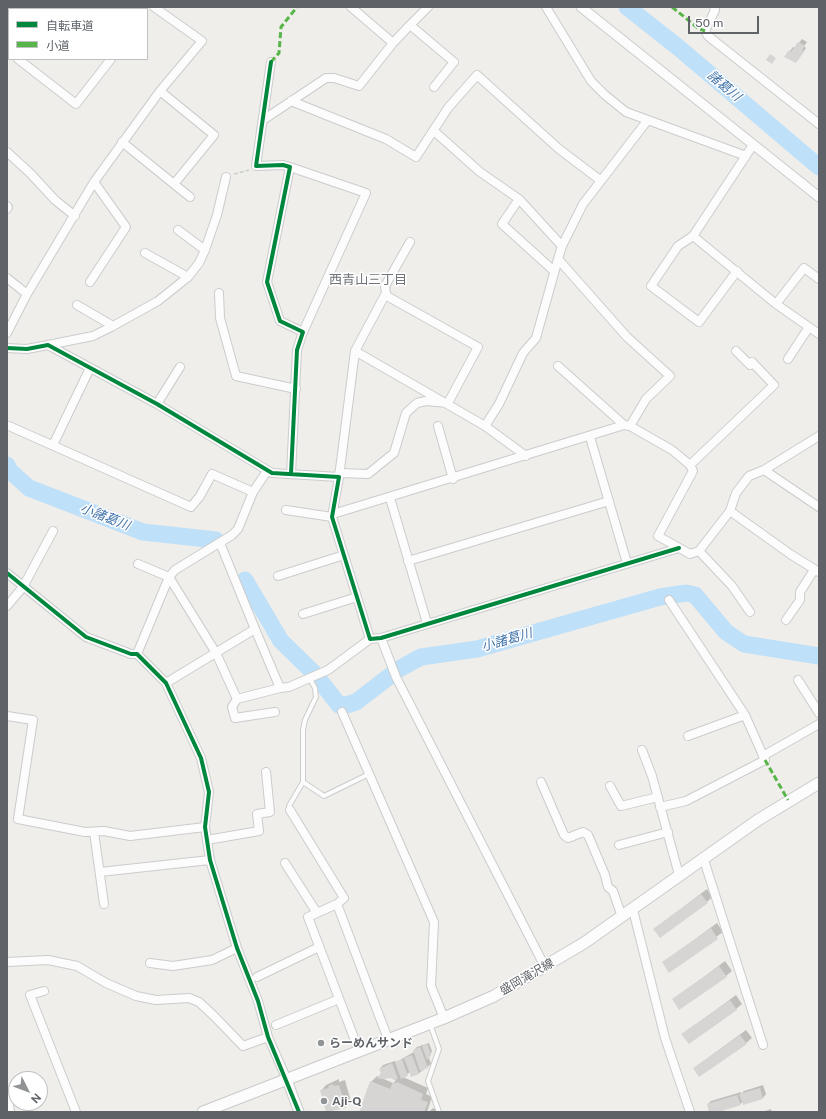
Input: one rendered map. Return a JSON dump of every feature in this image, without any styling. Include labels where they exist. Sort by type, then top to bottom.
[{"type":"main road","name":"盛岡滝沢線","points":[[203,1112],[430,1024],[494,996],[546,967],[633,910],[703,858],[788,800],[819,783]]},
{"type":"street","points":[[7,333],[27,294],[94,182],[160,91],[202,41],[154,7]]},
{"type":"street","points":[[350,7],[393,43]]},
{"type":"street","points":[[263,120],[326,78],[334,78],[359,86],[393,43],[428,7]]},
{"type":"street","points":[[546,7],[591,81],[626,112],[647,121],[746,156]]},
{"type":"street","points":[[581,7],[819,197]]},
{"type":"street","points":[[714,7],[715,10],[705,31],[708,36],[819,124]]},
{"type":"street","points":[[410,25],[454,62],[434,87]]},
{"type":"street","points":[[19,60],[76,104],[110,60]]},
{"type":"street","points":[[271,62],[256,166],[284,165],[366,193],[302,332],[297,350],[291,474]]},
{"type":"street","points":[[291,101],[386,139],[416,157],[448,108],[477,75],[559,149],[600,180]]},
{"type":"street","points":[[160,91],[214,135],[174,184]]},
{"type":"street","points":[[485,426],[499,404],[523,352],[536,338],[562,246],[583,204],[647,121]]},
{"type":"street","points":[[434,131],[480,172],[519,199],[562,246]]},
{"type":"street","points":[[122,142],[190,197]]},
{"type":"street","points":[[737,271],[699,322],[651,286],[678,246],[693,236],[753,145]]},
{"type":"street","points":[[7,152],[30,173],[55,200],[75,216]]},
{"type":"street","points":[[290,167],[267,282],[280,321],[302,332]]},
{"type":"street","points":[[7,348],[27,349],[93,336],[158,301],[176,288],[199,264],[206,250],[217,215],[226,176]]},
{"type":"street","points":[[90,282],[126,228],[94,182]]},
{"type":"street","points":[[519,199],[502,224],[554,271]]},
{"type":"street","points":[[178,230],[206,250]]},
{"type":"street","points":[[693,236],[776,304],[819,334]]},
{"type":"street","points":[[370,639],[333,515],[355,351],[385,295],[385,286],[410,242]]},
{"type":"street","points":[[145,253],[188,277]]},
{"type":"street","points":[[286,510],[333,515],[627,426],[646,399],[670,376],[627,337],[558,259]]},
{"type":"street","points":[[776,304],[804,268],[819,279]]},
{"type":"street","points":[[7,278],[27,294]]},
{"type":"street","points":[[219,293],[220,318],[236,376],[296,389]]},
{"type":"street","points":[[385,295],[478,347],[448,403]]},
{"type":"street","points":[[77,305],[113,326]]},
{"type":"street","points":[[788,359],[809,327]]},
{"type":"street","points":[[48,345],[156,404],[266,471],[272,473],[339,475],[368,474],[394,453],[406,413],[417,403],[426,401],[448,403]]},
{"type":"street","points":[[355,351],[448,403],[485,426],[526,456]]},
{"type":"street","points":[[690,465],[774,385],[752,362],[750,364],[736,351]]},
{"type":"street","points":[[558,366],[627,426],[672,450],[690,465],[693,471],[658,536],[690,554],[699,551],[730,511],[736,493],[749,476],[764,470],[819,436]]},
{"type":"street","points":[[156,404],[180,367]]},
{"type":"street","points":[[53,445],[90,368]]},
{"type":"street","points":[[9,426],[190,507],[200,496],[212,474],[253,492]]},
{"type":"street","points":[[438,426],[453,479]]},
{"type":"street","points":[[590,437],[627,563]]},
{"type":"street","points":[[764,470],[819,507]]},
{"type":"street","points":[[137,654],[169,578],[175,570],[220,543],[238,529],[253,492],[266,471]]},
{"type":"street","points":[[390,498],[427,623]]},
{"type":"street","points":[[408,561],[609,500]]},
{"type":"street","points":[[730,511],[817,571],[800,592],[800,600],[786,620]]},
{"type":"street","points":[[7,606],[23,587],[53,531]]},
{"type":"street","points":[[220,543],[280,688]]},
{"type":"street","points":[[275,712],[235,718],[232,707],[237,699],[289,687],[328,670],[370,639],[381,638],[679,548]]},
{"type":"street","points":[[699,551],[732,586],[750,612]]},
{"type":"street","points":[[278,576],[344,555]]},
{"type":"street","points":[[138,564],[169,578],[216,653],[237,699]]},
{"type":"street","points":[[7,573],[86,637],[125,652],[137,654],[166,683],[201,758],[209,792],[205,827],[210,860],[237,948],[258,1001],[268,1037],[299,1112]]},
{"type":"street","points":[[303,614],[357,597]]},
{"type":"street","points":[[660,807],[686,801],[765,760],[745,715],[669,600]]},
{"type":"street","points":[[166,683],[255,630]]},
{"type":"street","points":[[381,638],[396,677],[546,967]]},
{"type":"street","points":[[798,680],[819,713]]},
{"type":"street","points":[[342,712],[434,922],[432,986],[444,1018]]},
{"type":"street","points":[[688,736],[745,715]]},
{"type":"street","points":[[7,716],[33,720],[18,819],[85,832],[104,831],[130,836],[205,827]]},
{"type":"street","points":[[763,756],[819,724]]},
{"type":"street","points":[[642,750],[658,797],[680,875]]},
{"type":"street","points":[[207,840],[259,831],[257,814],[270,812],[266,772]]},
{"type":"street","points":[[541,782],[564,836],[568,838],[583,832],[588,835],[605,875],[608,887],[613,891],[622,917]]},
{"type":"street","points":[[610,786],[621,806],[658,797]]},
{"type":"street","points":[[290,810],[344,898],[337,904],[308,917],[359,1051]]},
{"type":"street","points":[[94,832],[104,904]]},
{"type":"street","points":[[619,845],[668,832]]},
{"type":"street","points":[[703,858],[763,1045]]},
{"type":"street","points":[[100,872],[210,860]]},
{"type":"street","points":[[285,862],[317,913]]},
{"type":"street","points":[[337,904],[388,1039]]},
{"type":"street","points":[[633,910],[665,1038],[690,1112]]},
{"type":"street","points":[[257,977],[319,947]]},
{"type":"street","points":[[150,963],[173,966],[212,960],[237,948]]},
{"type":"street","points":[[7,962],[48,960],[77,966],[106,984],[136,996],[156,1000],[189,998],[199,1002],[242,1046],[268,1037]]},
{"type":"street","points":[[44,991],[30,995],[76,1112]]},
{"type":"street","points":[[276,1025],[339,999]]},
{"type":"street","points":[[7,1091],[10,1112]]},
{"type":"lane","points":[[290,810],[289,806],[303,782],[303,730],[305,720],[316,697],[313,677]]},
{"type":"lane","points":[[303,782],[324,796],[370,774]]},
{"type":"lane","points":[[430,1024],[439,1049],[428,1081],[439,1112]]},
{"type":"path","points":[[226,176],[252,169],[256,166]]},
{"type":"building","points":[[798,42],[805,46],[802,50],[804,52],[796,63],[784,57],[789,50],[791,52]]},
{"type":"building","points":[[770,54],[776,58],[772,64],[766,60]]},
{"type":"building","points":[[701,894],[708,903],[660,938],[653,929]]},
{"type":"building","points":[[711,928],[718,939],[669,973],[662,962]]},
{"type":"building","points":[[719,966],[727,977],[679,1010],[672,999]]},
{"type":"building","points":[[730,1000],[737,1010],[689,1044],[681,1034]]},
{"type":"building","points":[[740,1035],[747,1044],[699,1077],[693,1068]]},
{"type":"building","points":[[427,1044],[431,1054],[429,1054],[430,1057],[427,1060],[422,1046]]},
{"type":"building","points":[[420,1047],[428,1068],[420,1071],[413,1050]]},
{"type":"building","points":[[412,1055],[419,1074],[411,1077],[404,1058]]},
{"type":"building","points":[[402,1059],[408,1076],[401,1079],[395,1062]]},
{"type":"building","points":[[392,1063],[398,1079],[377,1078],[381,1073],[379,1069]]},
{"type":"building","points":[[370,1081],[390,1089],[393,1082],[397,1082],[423,1094],[421,1100],[428,1102],[424,1112],[359,1112]]},
{"type":"building","points":[[333,1084],[334,1086],[339,1085],[346,1108],[326,1112],[320,1090],[329,1088],[328,1086]]},
{"type":"building","points":[[760,1088],[763,1099],[743,1105],[739,1094]]},
{"type":"building","points":[[737,1095],[741,1105],[719,1112],[709,1112],[707,1104]]},
{"type":"waterway","name":"諸葛川","points":[[627,7],[679,48],[819,167]]},
{"type":"waterway","name":"小諸葛川","points":[[7,465],[10,471],[29,488],[143,532],[216,540]]},
{"type":"waterway","name":"小諸葛川","points":[[245,580],[281,641],[314,673],[339,705],[346,705],[356,702],[399,669],[421,657],[477,649],[660,597],[686,593],[695,595],[726,632],[744,644],[819,656]]},
{"type":"marked path","points":[[271,62],[279,53],[281,27],[297,7]]},
{"type":"marked path","points":[[672,7],[698,28],[705,31]]},
{"type":"marked path","points":[[765,760],[788,800]]},
{"type":"cycle path","points":[[271,62],[256,166],[283,165],[290,167],[267,282],[280,321],[303,332],[297,350],[291,474]]},
{"type":"cycle path","points":[[7,348],[27,349],[48,345],[157,404],[272,473],[339,477],[332,517],[370,639],[381,638],[679,548]]},
{"type":"cycle path","points":[[7,573],[86,637],[131,654],[137,654],[166,683],[201,758],[209,792],[205,827],[210,860],[237,948],[258,1001],[268,1037],[299,1112]]},
{"type":"place","name":"らーめんサンド","points":[[321,1043]]},
{"type":"place","name":"Aji-Q","points":[[324,1101]]},
{"type":"district","name":"西青山三丁目","points":[[368,280]]}]
